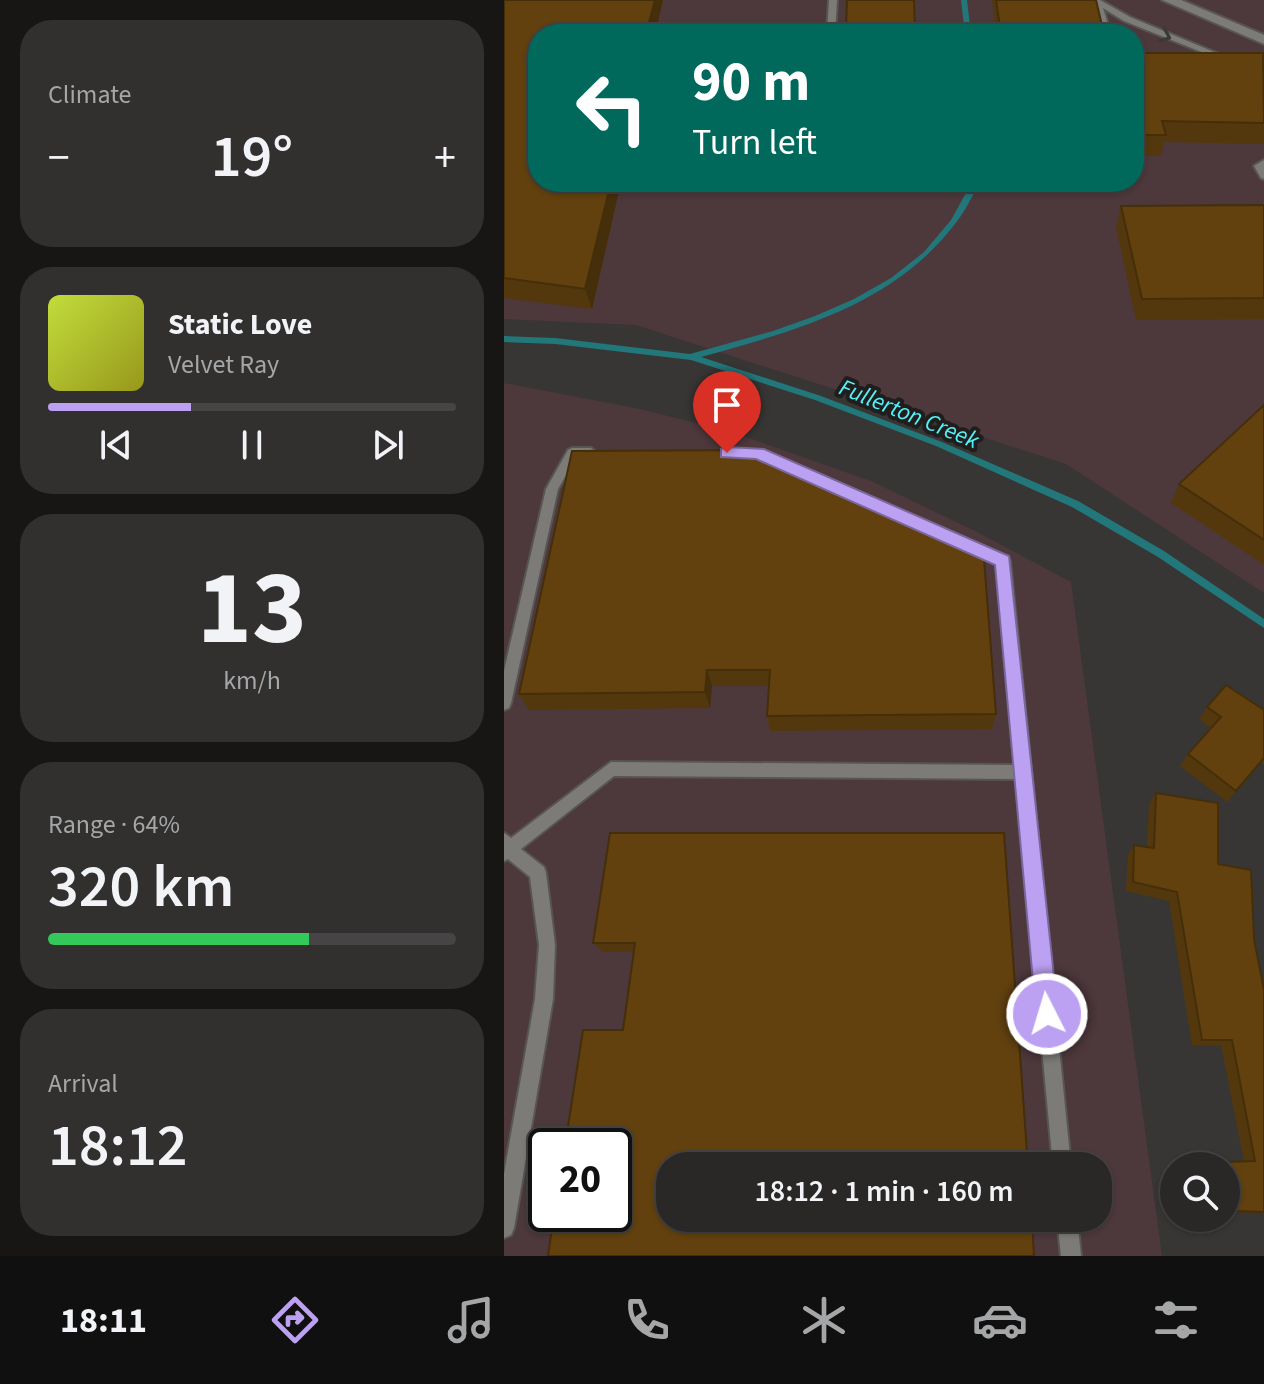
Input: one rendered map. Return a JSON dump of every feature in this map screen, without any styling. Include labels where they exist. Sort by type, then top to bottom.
[{"type":"street","points":[[1169,0],[1264,40]]},
{"type":"lane","points":[[832,24],[833,0]]},
{"type":"lane","points":[[1096,0],[1104,24]]},
{"type":"lane","points":[[1096,0],[1139,24]]},
{"type":"lane","points":[[1144,26],[1239,63],[1209,62]]},
{"type":"lane","points":[[1264,163],[1259,166],[1264,176]]},
{"type":"lane","points":[[504,703],[552,489],[572,453],[603,453]]},
{"type":"lane","points":[[960,542],[1003,561],[1061,1152]]},
{"type":"lane","points":[[504,1228],[544,999],[547,945],[538,873],[505,847],[611,769],[1024,772]]},
{"type":"lane","points":[[1068,1232],[1071,1256]]},
{"type":"shaded area","points":[[504,0],[1264,0],[1264,593],[1066,464],[636,325],[504,319]]},
{"type":"shaded area","points":[[504,383],[640,409],[731,432],[871,481],[1071,582],[1162,1256],[504,1256]]},
{"type":"building","points":[[504,0],[655,0],[649,24],[528,24],[528,192],[609,192],[585,289],[504,278]]},
{"type":"building","points":[[847,0],[914,0],[915,24],[846,24]]},
{"type":"building","points":[[996,0],[1096,0],[1102,24],[1000,24]]},
{"type":"building","points":[[1144,53],[1263,53],[1264,123],[1162,121],[1166,135],[1144,135]]},
{"type":"building","points":[[1264,205],[1264,298],[1142,299],[1121,206]]},
{"type":"building","points":[[1264,405],[1264,540],[1179,484]]},
{"type":"building","points":[[766,450],[983,546],[996,714],[767,716],[770,670],[707,670],[705,692],[519,694],[572,451]]},
{"type":"building","points":[[1226,685],[1264,710],[1264,758],[1236,791],[1188,754],[1221,717],[1207,707]]},
{"type":"building","points":[[1156,793],[1218,803],[1218,864],[1251,870],[1254,939],[1264,990],[1264,1212],[1240,1211],[1240,1162],[1255,1161],[1232,1040],[1202,1040],[1177,892],[1133,882],[1134,845],[1154,848]]},
{"type":"building","points":[[610,833],[1004,833],[1027,1152],[656,1152],[656,1232],[1033,1232],[1034,1256],[548,1256],[551,1232],[632,1232],[632,1128],[568,1128],[583,1030],[623,1030],[635,943],[593,943]]},
{"type":"waterway","points":[[964,0],[967,24]]},
{"type":"waterway","points":[[693,356],[817,318],[857,301],[894,280],[927,253],[954,221],[970,192]]},
{"type":"waterway","name":"Fullerton Creek","points":[[504,339],[555,341],[692,357],[818,398],[939,444],[1075,504],[1161,554],[1264,624]]},
{"type":"route","points":[[727,453],[758,453],[1003,561],[1047,1014]]}]
